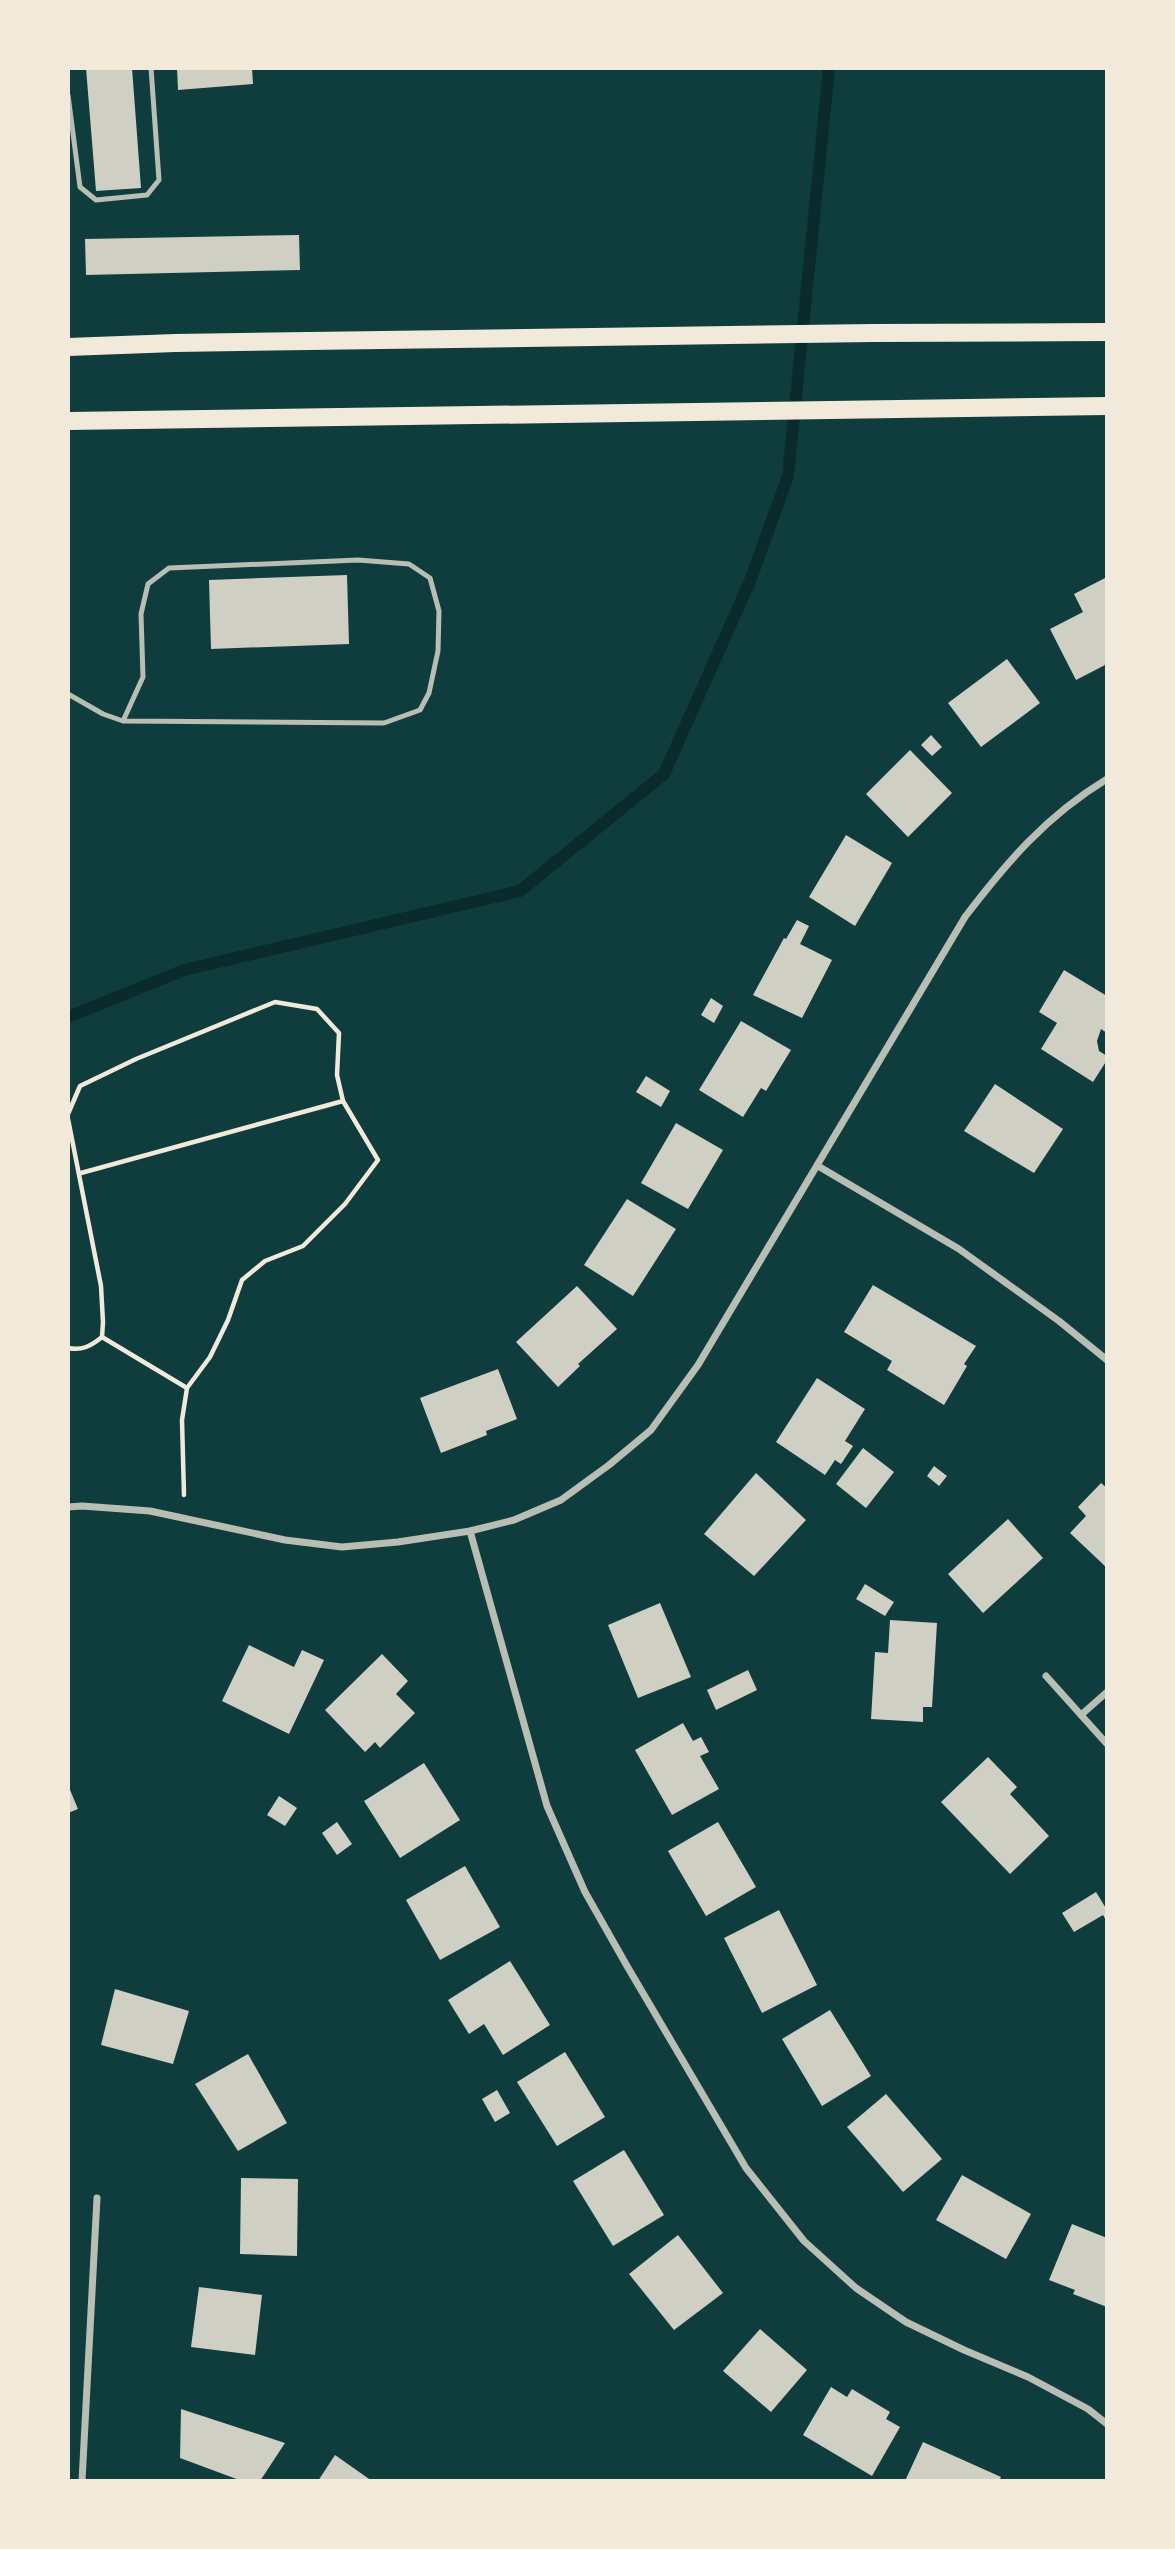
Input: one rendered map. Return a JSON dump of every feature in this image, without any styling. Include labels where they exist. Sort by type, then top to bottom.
[{"type":"main road","points":[[68,347],[189,342],[1107,332]]},
{"type":"main road","points":[[68,421],[1107,406]]},
{"type":"street","points":[[68,1507],[150,1511],[285,1540],[342,1547],[470,1531],[514,1520],[561,1500],[651,1430],[698,1365],[965,917],[1008,861],[1062,810],[1107,779]]},
{"type":"street","points":[[818,1166],[959,1249],[1059,1321],[1107,1360]]},
{"type":"street","points":[[470,1531],[547,1806],[585,1892],[747,2168],[804,2241],[856,2288],[906,2322],[1027,2377],[1088,2409],[1107,2424]]},
{"type":"street","points":[[1046,1676],[1107,1744]]},
{"type":"street","points":[[1082,1715],[1107,1692]]},
{"type":"street","points":[[82,2481],[97,2198]]},
{"type":"lane","points":[[68,95],[80,187],[96,200],[147,195],[159,180],[151,68]]},
{"type":"lane","points":[[68,694],[103,714],[123,721],[384,723],[420,710],[429,693],[438,651],[439,611],[429,578],[409,564],[358,560],[169,568],[148,584],[141,614],[143,677],[123,721]]},
{"type":"path","points":[[68,1348],[91,1346],[102,1337],[103,1322],[101,1286],[68,1116],[80,1086],[136,1059],[275,1002],[317,1009],[339,1033],[337,1075],[343,1101],[378,1160],[345,1204],[303,1246],[265,1261],[242,1280],[228,1320],[210,1357],[187,1388],[181,1420],[184,1519]]},
{"type":"path","points":[[81,1173],[343,1101]]},
{"type":"path","points":[[102,1337],[187,1388]]},
{"type":"building","points":[[86,68],[132,68],[141,188],[96,191]]},
{"type":"building","points":[[177,68],[252,68],[253,84],[178,90]]},
{"type":"building","points":[[299,235],[300,270],[86,275],[85,239]]},
{"type":"building","points":[[347,575],[349,644],[211,649],[209,580]]},
{"type":"building","points":[[1107,577],[1107,664],[1076,680],[1050,629],[1083,612],[1074,594]]},
{"type":"building","points":[[1007,659],[1040,703],[981,747],[948,703]]},
{"type":"building","points":[[931,735],[942,747],[932,756],[921,745]]},
{"type":"building","points":[[910,750],[952,793],[908,837],[866,794]]},
{"type":"building","points":[[846,835],[892,863],[855,926],[809,897]]},
{"type":"building","points":[[797,920],[809,926],[800,944],[832,960],[802,1018],[753,995],[784,938],[786,939]]},
{"type":"building","points":[[1064,970],[1107,996],[1107,1033],[1101,1029],[1097,1041],[1099,1051],[1107,1056],[1107,1060],[1093,1082],[1041,1049],[1057,1023],[1039,1012]]},
{"type":"building","points":[[711,998],[723,1006],[714,1023],[701,1015]]},
{"type":"building","points":[[741,1021],[791,1050],[766,1091],[761,1088],[743,1117],[699,1090]]},
{"type":"building","points":[[646,1076],[670,1091],[661,1107],[636,1092]]},
{"type":"building","points":[[995,1084],[1063,1129],[1034,1173],[964,1131]]},
{"type":"building","points":[[676,1123],[723,1150],[688,1209],[641,1183]]},
{"type":"building","points":[[627,1199],[676,1229],[633,1296],[584,1265]]},
{"type":"building","points":[[873,1285],[976,1346],[944,1405],[887,1370],[892,1361],[844,1332]]},
{"type":"building","points":[[577,1286],[617,1329],[578,1364],[580,1366],[558,1387],[516,1342]]},
{"type":"building","points":[[498,1369],[517,1419],[486,1431],[487,1435],[441,1453],[420,1398]]},
{"type":"building","points":[[817,1378],[865,1409],[845,1441],[853,1446],[841,1464],[835,1460],[825,1475],[776,1442]]},
{"type":"building","points":[[863,1448],[894,1472],[866,1508],[836,1484]]},
{"type":"building","points":[[934,1466],[947,1476],[939,1486],[927,1476]]},
{"type":"building","points":[[756,1473],[806,1520],[754,1576],[704,1534]]},
{"type":"building","points":[[1101,1483],[1107,1488],[1107,1568],[1070,1533],[1086,1516],[1078,1507]]},
{"type":"building","points":[[1008,1519],[1043,1558],[983,1613],[948,1574]]},
{"type":"building","points":[[865,1584],[894,1602],[885,1616],[856,1599]]},
{"type":"building","points":[[660,1603],[691,1677],[638,1698],[608,1625]]},
{"type":"building","points":[[890,1620],[937,1623],[932,1707],[923,1707],[923,1722],[871,1719],[875,1652],[888,1653]]},
{"type":"building","points":[[249,1645],[294,1667],[302,1650],[324,1660],[289,1734],[222,1701]]},
{"type":"building","points":[[382,1654],[408,1681],[396,1694],[415,1713],[380,1748],[375,1742],[365,1752],[325,1710]]},
{"type":"building","points":[[748,1670],[757,1690],[716,1710],[707,1690]]},
{"type":"building","points":[[683,1723],[693,1741],[701,1737],[709,1752],[700,1756],[719,1789],[672,1815],[635,1750]]},
{"type":"building","points":[[988,1757],[1017,1787],[1010,1794],[1049,1836],[1010,1874],[941,1802]]},
{"type":"building","points":[[424,1763],[460,1820],[400,1858],[364,1801]]},
{"type":"building","points":[[68,1785],[78,1809],[68,1813]]},
{"type":"building","points":[[279,1796],[297,1808],[285,1826],[267,1815]]},
{"type":"building","points":[[337,1822],[352,1844],[337,1855],[322,1833]]},
{"type":"building","points":[[718,1822],[756,1887],[706,1916],[668,1851]]},
{"type":"building","points":[[465,1866],[500,1927],[440,1960],[406,1900]]},
{"type":"building","points":[[1096,1892],[1107,1910],[1107,1922],[1103,1915],[1074,1932],[1062,1913]]},
{"type":"building","points":[[779,1910],[817,1985],[762,2013],[724,1938]]},
{"type":"building","points":[[510,1961],[550,2025],[503,2055],[484,2024],[469,2034],[448,2000]]},
{"type":"building","points":[[115,1989],[189,2011],[173,2064],[101,2045]]},
{"type":"building","points":[[830,2010],[871,2076],[822,2106],[782,2039]]},
{"type":"building","points":[[565,2052],[605,2117],[557,2146],[517,2082]]},
{"type":"building","points":[[248,2054],[287,2123],[238,2151],[195,2084]]},
{"type":"building","points":[[497,2090],[510,2113],[495,2122],[482,2099]]},
{"type":"building","points":[[886,2094],[942,2159],[903,2192],[847,2127]]},
{"type":"building","points":[[624,2150],[664,2215],[613,2246],[573,2181]]},
{"type":"building","points":[[962,2175],[1031,2214],[1006,2259],[936,2220]]},
{"type":"building","points":[[241,2178],[298,2179],[297,2256],[240,2254]]},
{"type":"building","points":[[1072,2224],[1107,2238],[1107,2307],[1073,2294],[1075,2290],[1049,2280]]},
{"type":"building","points":[[678,2235],[723,2293],[674,2330],[629,2274]]},
{"type":"building","points":[[199,2287],[262,2295],[255,2355],[191,2347]]},
{"type":"building","points":[[760,2329],[807,2370],[771,2412],[723,2371]]},
{"type":"building","points":[[831,2387],[847,2397],[852,2389],[890,2412],[886,2419],[900,2427],[872,2476],[803,2435]]},
{"type":"building","points":[[181,2409],[285,2443],[260,2481],[242,2481],[180,2458]]},
{"type":"building","points":[[923,2442],[1001,2477],[999,2481],[905,2481]]},
{"type":"building","points":[[335,2455],[372,2481],[318,2481]]},
{"type":"waterway","points":[[68,1017],[184,970],[520,891],[664,774],[750,581],[788,476],[829,68]]}]
